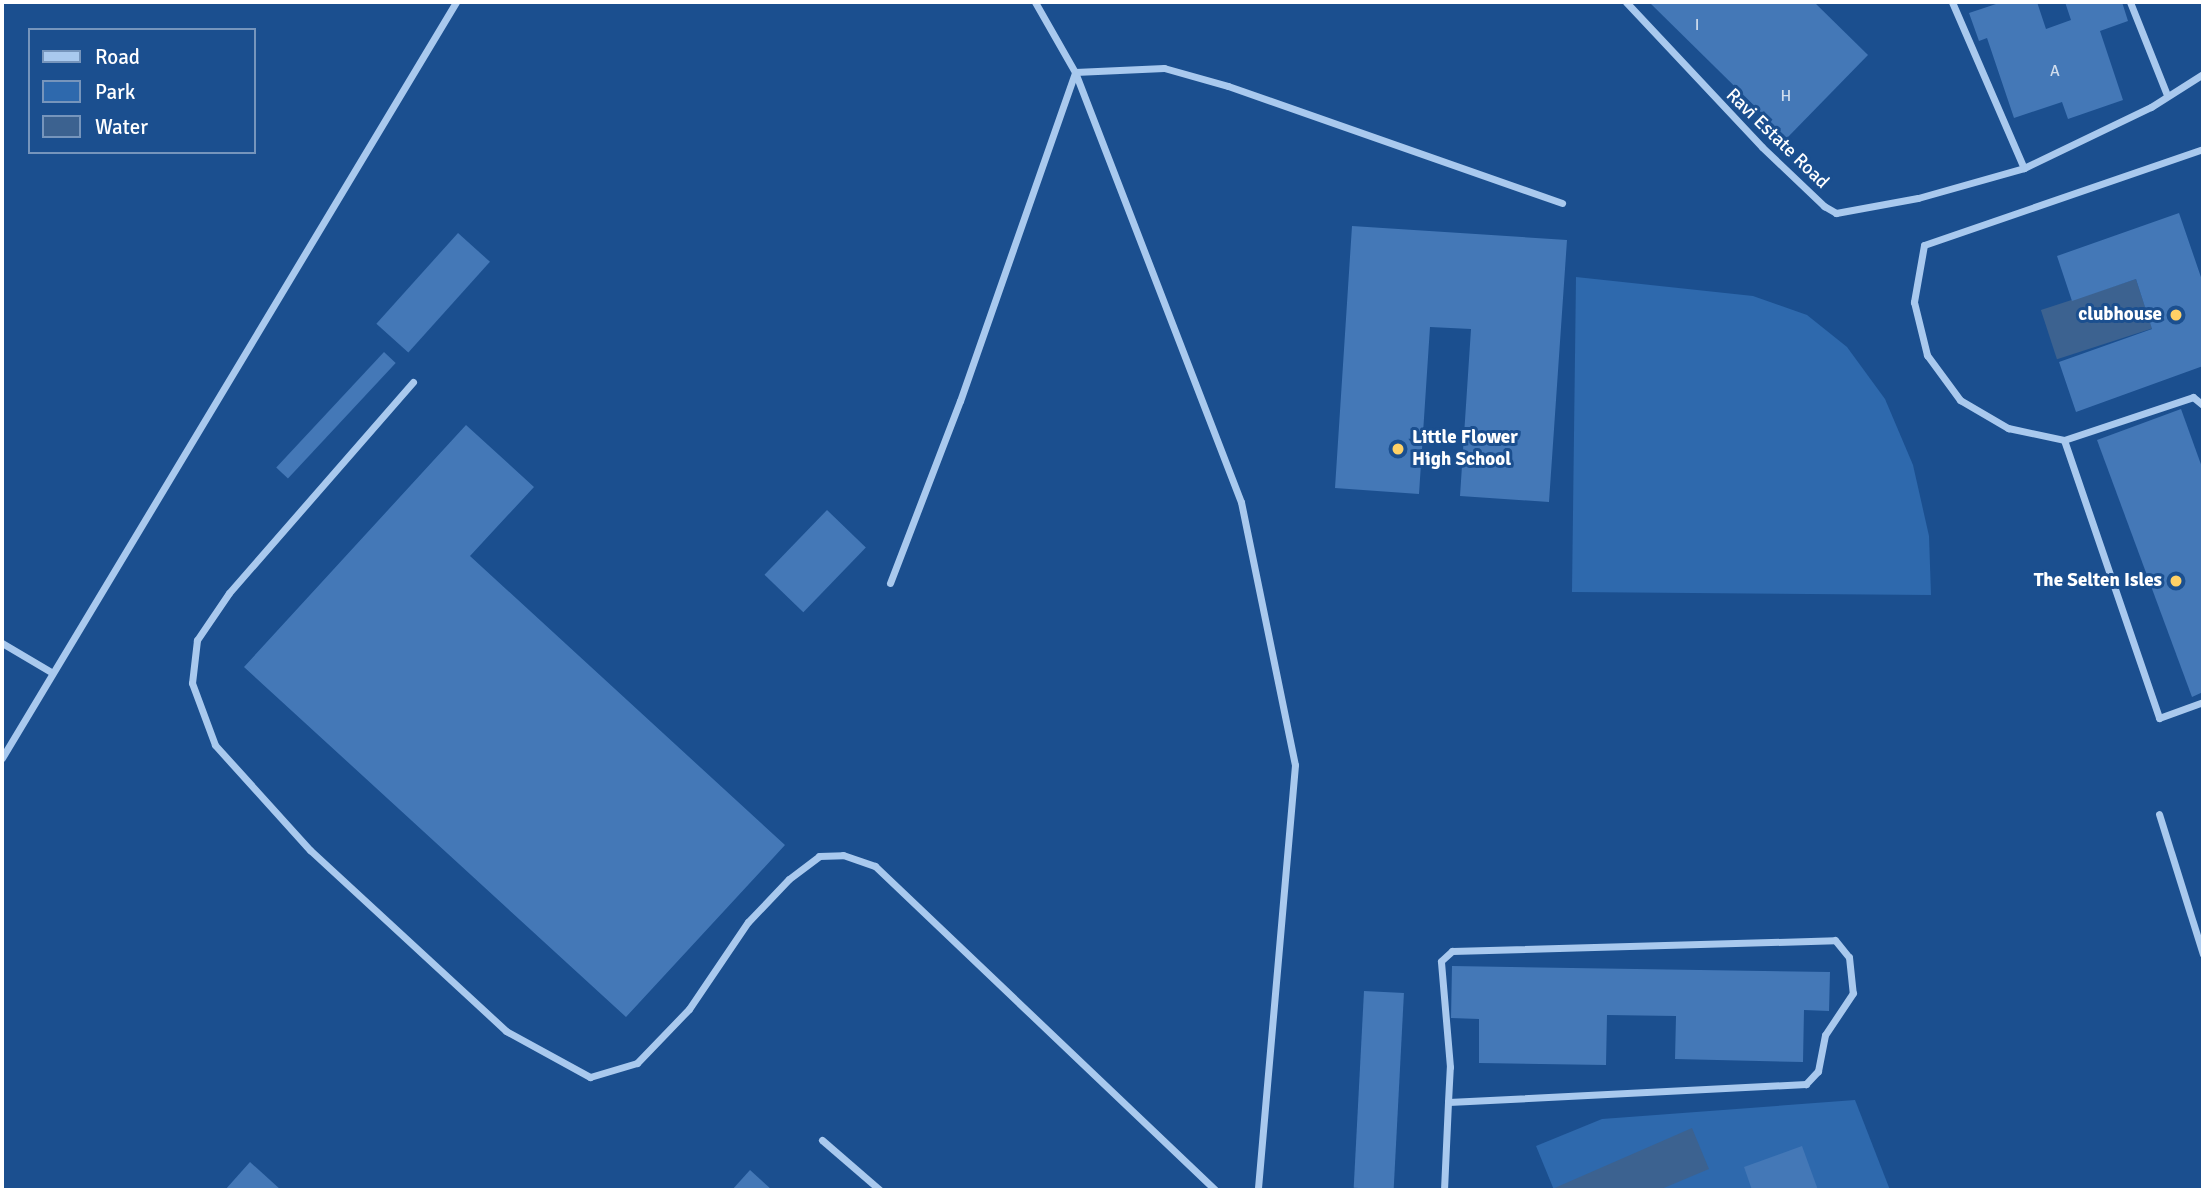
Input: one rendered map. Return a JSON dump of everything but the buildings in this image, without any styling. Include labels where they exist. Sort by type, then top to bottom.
[{"type":"street","points":[[2,758],[456,2]]},
{"type":"street","points":[[1035,2],[1075,72],[1241,502],[1295,765],[1258,1190]]},
{"type":"street","name":"Ravi Estate Road","points":[[1626,2],[1762,148],[1824,206],[1836,213],[1918,198],[2024,168],[2203,74]]},
{"type":"street","points":[[1952,2],[2024,168]]},
{"type":"street","points":[[2130,2],[2167,95]]},
{"type":"street","points":[[1075,72],[1164,68],[1228,86],[1562,203]]},
{"type":"street","points":[[890,583],[964,389],[1075,72]]},
{"type":"street","points":[[2203,149],[1924,245],[1914,302],[1927,355],[1960,400],[2008,428],[2064,440],[2193,397],[2203,405]]},
{"type":"street","points":[[412,382],[229,593],[197,640],[192,683],[215,745],[310,850],[506,1031],[590,1077],[637,1063],[689,1009],[748,922],[789,879],[819,856],[843,855],[875,866],[1215,1190]]},
{"type":"street","points":[[2064,440],[2159,718],[2203,702]]},
{"type":"street","points":[[2,643],[51,673]]},
{"type":"street","points":[[2159,814],[2203,954]]},
{"type":"street","points":[[1444,1190],[1448,1102],[1450,1067],[1441,961],[1452,951],[1835,940],[1849,957],[1853,993],[1825,1035],[1818,1071],[1806,1084],[1448,1102]]},
{"type":"street","points":[[822,1140],[880,1190]]},
{"type":"green space","points":[[1576,277],[1753,296],[1807,315],[1847,347],[1885,399],[1913,465],[1929,536],[1931,595],[1572,592]]},
{"type":"green space","points":[[1855,1100],[1890,1190],[1554,1190],[1536,1146],[1602,1119]]},
{"type":"water","points":[[2136,279],[2152,328],[2057,359],[2041,310]]},
{"type":"water","points":[[1692,1128],[1709,1169],[1659,1190],[1550,1190]]},
{"type":"place","name":"clubhouse","points":[[2176,315]]},
{"type":"place","name":"Little Flower High School","points":[[1398,449]]},
{"type":"place","name":"The Selten Isles","points":[[2176,581]]}]
